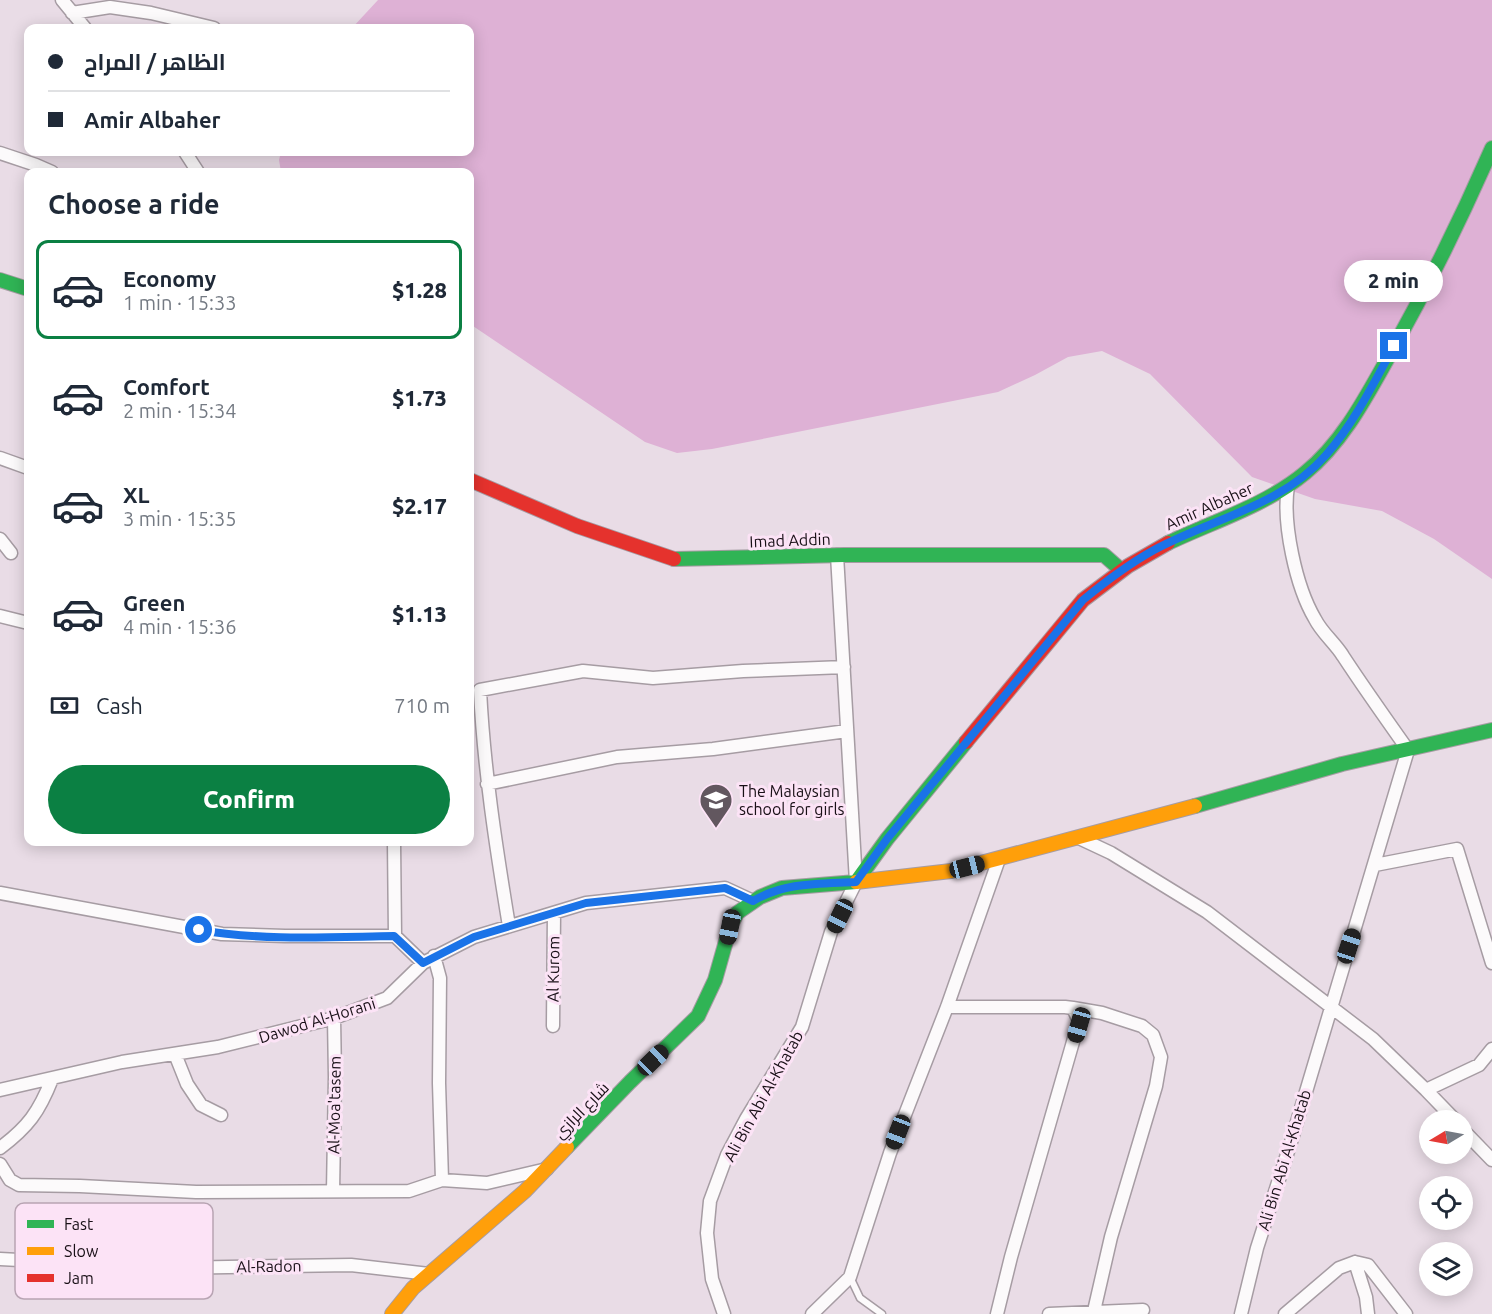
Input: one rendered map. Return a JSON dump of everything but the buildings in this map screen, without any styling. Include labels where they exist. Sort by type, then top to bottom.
[{"type":"street","points":[[62,0],[82,24]]},
{"type":"street","points":[[72,13],[110,7],[196,24]]},
{"type":"street","name":"Amir Albaher","points":[[856,882],[887,839],[1083,600],[1121,570],[1155,549],[1236,515],[1288,486],[1326,455],[1361,406],[1417,306],[1492,148]]},
{"type":"street","points":[[0,153],[43,168]]},
{"type":"street","points":[[0,280],[24,288]]},
{"type":"street","points":[[0,458],[24,467]]},
{"type":"street","name":"Imad Addin","points":[[474,482],[577,526],[677,560],[837,555],[1104,555],[1121,570]]},
{"type":"street","points":[[1288,486],[1285,504],[1288,534],[1298,576],[1315,620],[1342,654],[1356,678],[1408,750]]},
{"type":"street","points":[[0,539],[11,553]]},
{"type":"street","points":[[837,555],[856,882]]},
{"type":"street","points":[[0,616],[24,622]]},
{"type":"street","points":[[509,926],[487,784],[480,690],[583,671],[653,678],[743,671],[844,667]]},
{"type":"street","points":[[753,901],[774,890],[790,887],[951,871],[1079,838],[1342,764],[1492,730]]},
{"type":"street","points":[[487,784],[617,757],[713,749],[847,731]]},
{"type":"street","name":"Ali Bin Abi Al-Khatab","points":[[1241,1314],[1257,1248],[1408,750]]},
{"type":"street","points":[[1079,838],[1111,853],[1207,912],[1373,1038],[1445,1110]]},
{"type":"street","points":[[394,846],[394,936]]},
{"type":"street","points":[[1375,865],[1457,849],[1492,963]]},
{"type":"street","points":[[812,1314],[850,1277],[890,1153],[947,1007],[999,859]]},
{"type":"street","name":"Ali Bin Abi Al-Khatab","points":[[724,1314],[712,1279],[707,1233],[710,1200],[727,1155],[746,1119],[802,1027],[831,932],[856,882]]},
{"type":"street","name":"Dawod Al-Horani","points":[[0,1090],[122,1062],[218,1047],[334,1018],[387,998],[423,963],[474,937],[586,903],[725,888],[753,901]]},
{"type":"street","points":[[0,893],[222,934],[394,936],[423,963]]},
{"type":"street","name":"شارع الرازي","points":[[392,1314],[413,1288],[510,1205],[548,1168],[630,1082],[698,1016],[718,974],[732,920],[753,901]]},
{"type":"street","name":"Al Kurom","points":[[553,1026],[554,913]]},
{"type":"street","points":[[434,956],[440,978],[439,1083],[442,1180]]},
{"type":"street","points":[[947,1007],[1065,1006],[1102,1013],[1142,1026],[1153,1035],[1161,1057],[1156,1086],[1111,1237],[1094,1311]]},
{"type":"street","points":[[997,1314],[1011,1257],[1079,1025],[1078,1016],[1073,1008]]},
{"type":"street","name":"Al-Moa'tasem","points":[[333,1191],[334,1018]]},
{"type":"street","points":[[1426,1090],[1479,1065],[1492,1049]]},
{"type":"street","points":[[175,1054],[187,1084],[201,1106],[221,1115]]},
{"type":"street","points":[[0,1148],[29,1123],[43,1101],[52,1079]]},
{"type":"street","points":[[1473,1140],[1492,1160]]},
{"type":"street","points":[[0,1164],[10,1180],[21,1185],[196,1192],[409,1191],[442,1180],[487,1183],[548,1168]]},
{"type":"street","name":"Al-Radon","points":[[0,1259],[15,1260]]},
{"type":"street","points":[[1356,1262],[1366,1297],[1368,1314]]},
{"type":"street","points":[[1285,1314],[1339,1268],[1356,1262],[1368,1265],[1406,1314]]},
{"type":"street","name":"Al-Radon","points":[[213,1267],[351,1265],[429,1274]]},
{"type":"street","points":[[1049,1314],[1143,1310]]},
{"type":"lane","points":[[850,1277],[860,1298],[882,1314]]},
{"type":"shaded area","points":[[378,0],[1492,0],[1492,579],[1434,539],[1382,511],[1315,499],[1252,477],[1150,374],[1102,351],[1068,357],[998,392],[712,449],[677,453],[645,442],[474,327],[474,168],[280,168],[280,156],[474,156],[474,24],[356,24]]},
{"type":"traffic: fast","points":[[1168,543],[1256,504],[1290,485],[1319,461],[1331,447],[1362,403],[1403,330],[1443,253],[1492,148]]},
{"type":"traffic: fast","points":[[0,280],[24,288]]},
{"type":"traffic: fast","points":[[674,559],[844,555],[1104,555],[1121,570]]},
{"type":"traffic: fast","points":[[1195,806],[1342,764],[1492,730]]},
{"type":"traffic: fast","points":[[567,1147],[698,1016],[715,980],[730,927],[737,913],[760,897],[782,888],[856,882],[887,839],[966,742]]},
{"type":"traffic: slow","points":[[856,882],[951,871],[1195,806]]},
{"type":"traffic: slow","points":[[392,1314],[413,1288],[525,1191],[567,1147]]},
{"type":"traffic: jam","points":[[474,482],[577,526],[674,559]]},
{"type":"traffic: jam","points":[[966,742],[1083,600],[1128,566],[1168,543]]},
{"type":"place","name":"The Malaysian school for girls","points":[[716,829]]},
{"type":"route","points":[[199,930],[222,934],[285,936],[394,936],[423,963],[474,937],[586,903],[725,888],[753,901],[774,890],[790,887],[856,882],[887,839],[1083,600],[1121,570],[1155,549],[1256,505],[1307,472],[1326,455],[1361,406],[1394,346]]}]
